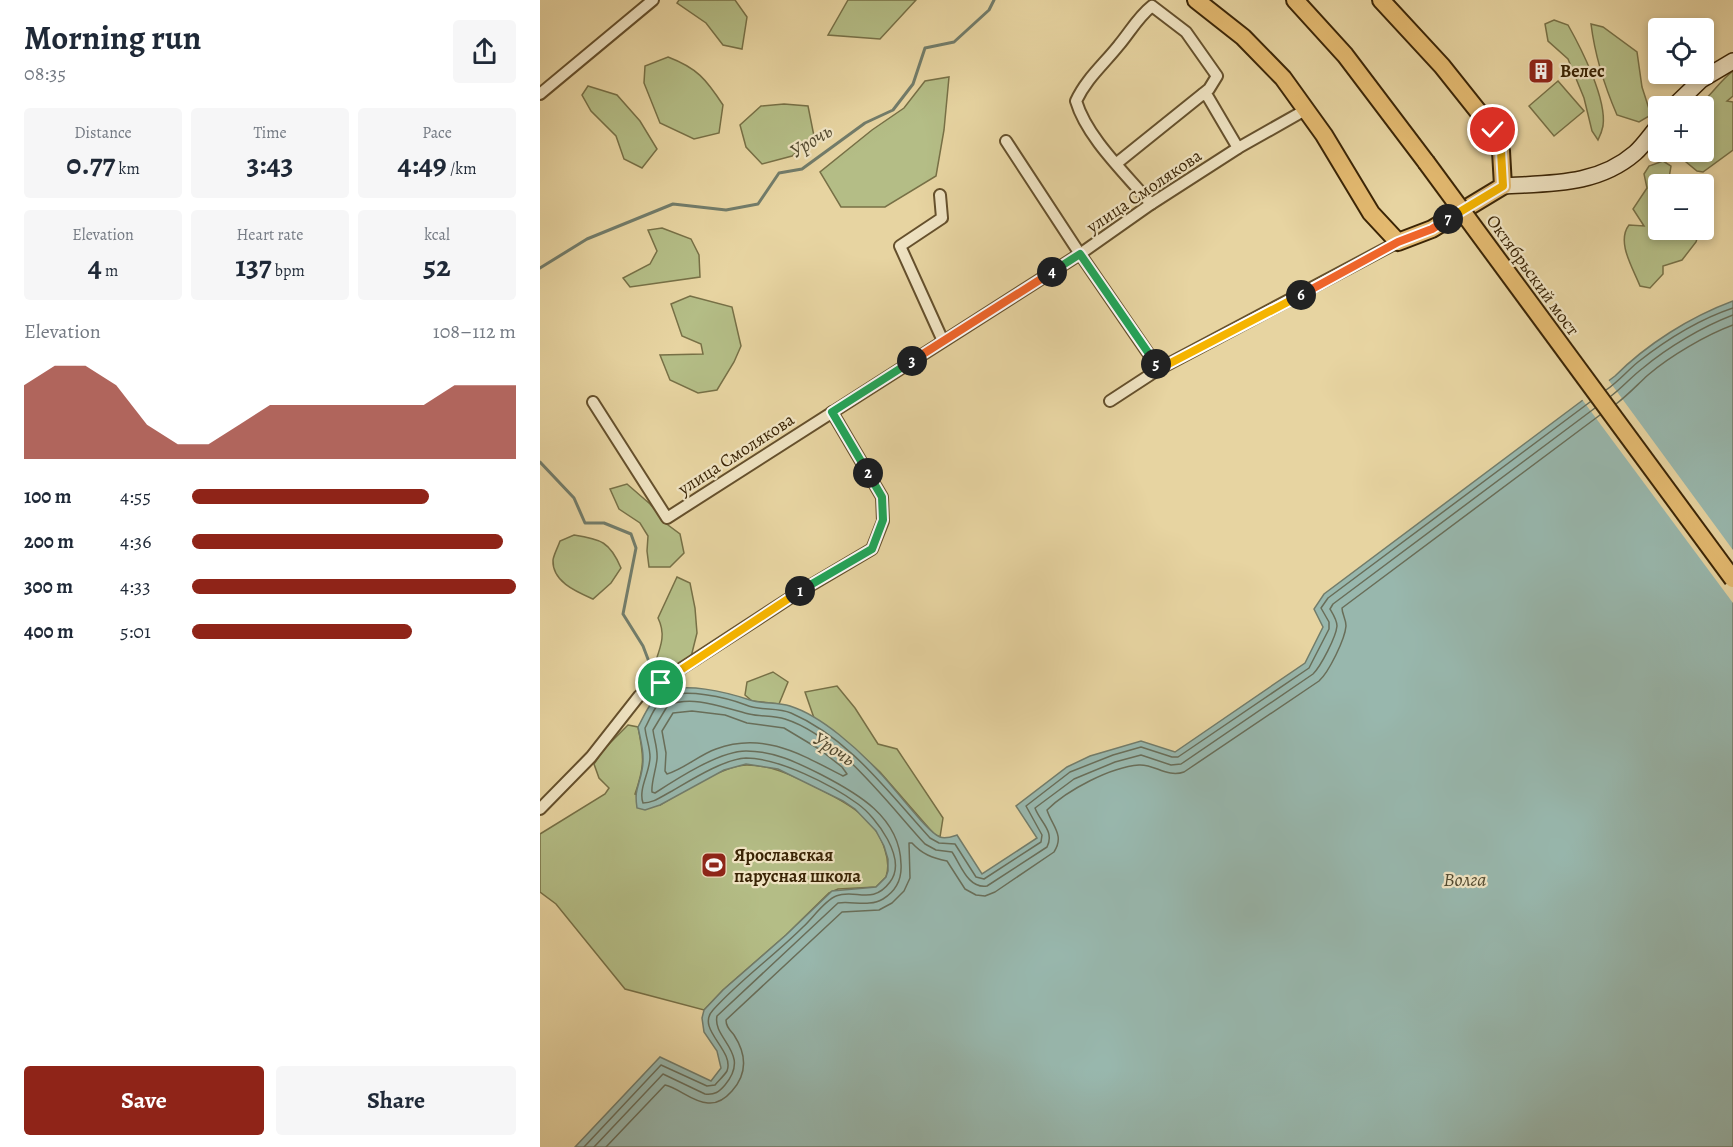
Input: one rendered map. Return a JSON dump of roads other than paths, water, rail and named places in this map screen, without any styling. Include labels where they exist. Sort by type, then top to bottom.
[{"type":"main road","points":[[1196,0],[1261,54],[1307,109],[1363,200],[1398,242],[1432,229],[1503,186],[1501,151],[1493,130],[1442,66],[1382,0]]},
{"type":"main road","name":"Октябрьский мост","points":[[1295,0],[1345,55],[1426,162],[1733,579]]},
{"type":"street","points":[[540,94],[653,0]]},
{"type":"street","points":[[1117,163],[1209,89],[1217,76],[1186,32],[1152,6],[1142,14],[1083,86],[1076,101],[1080,114],[1094,136],[1151,204]]},
{"type":"street","points":[[1684,96],[1701,80],[1733,62]]},
{"type":"street","points":[[1203,94],[1209,97],[1238,148]]},
{"type":"street","name":"улица Смолякова","points":[[592,402],[667,518],[1080,254],[1151,204],[1238,148],[1307,109]]},
{"type":"street","points":[[1503,186],[1569,182],[1600,174],[1627,160],[1648,138]]},
{"type":"street","points":[[1006,141],[1159,369]]},
{"type":"street","points":[[940,195],[942,218],[900,246],[943,341]]},
{"type":"street","points":[[1110,401],[1159,369],[1398,242]]},
{"type":"street","points":[[540,809],[591,757],[639,696],[796,594],[872,549],[883,520],[882,497],[832,412]]},
{"type":"water","name":"Волга","points":[[1733,301],[1733,1147],[575,1147],[660,1057],[711,1081],[721,1068],[717,1051],[704,1032],[702,1018],[704,1010],[832,891],[876,887],[886,877],[888,871],[888,859],[884,846],[876,831],[855,809],[778,769],[746,764],[724,770],[660,805],[645,810],[637,808],[636,792],[643,759],[638,727],[650,705],[661,694],[680,688],[705,689],[755,701],[790,706],[815,717],[862,755],[934,834],[944,838],[957,835],[982,874],[1037,838],[1016,806],[1067,767],[1090,756],[1141,741],[1175,752],[1305,663],[1323,627],[1314,609],[1324,594],[1615,376],[1655,342],[1685,323]]},
{"type":"waterway","name":"Урочь","points":[[540,268],[587,239],[673,204],[726,210],[758,204],[779,173],[802,169],[865,123],[893,110],[913,84],[925,48],[954,42],[989,10],[994,0]]},
{"type":"waterway","name":"Урочь","points":[[540,462],[574,498],[585,523],[604,523],[631,534],[636,548],[623,614],[643,646],[662,696]]},
{"type":"place","name":"Велес","points":[[1541,71]]},
{"type":"place","name":"Ярославская парусная школа","points":[[714,865]]}]
